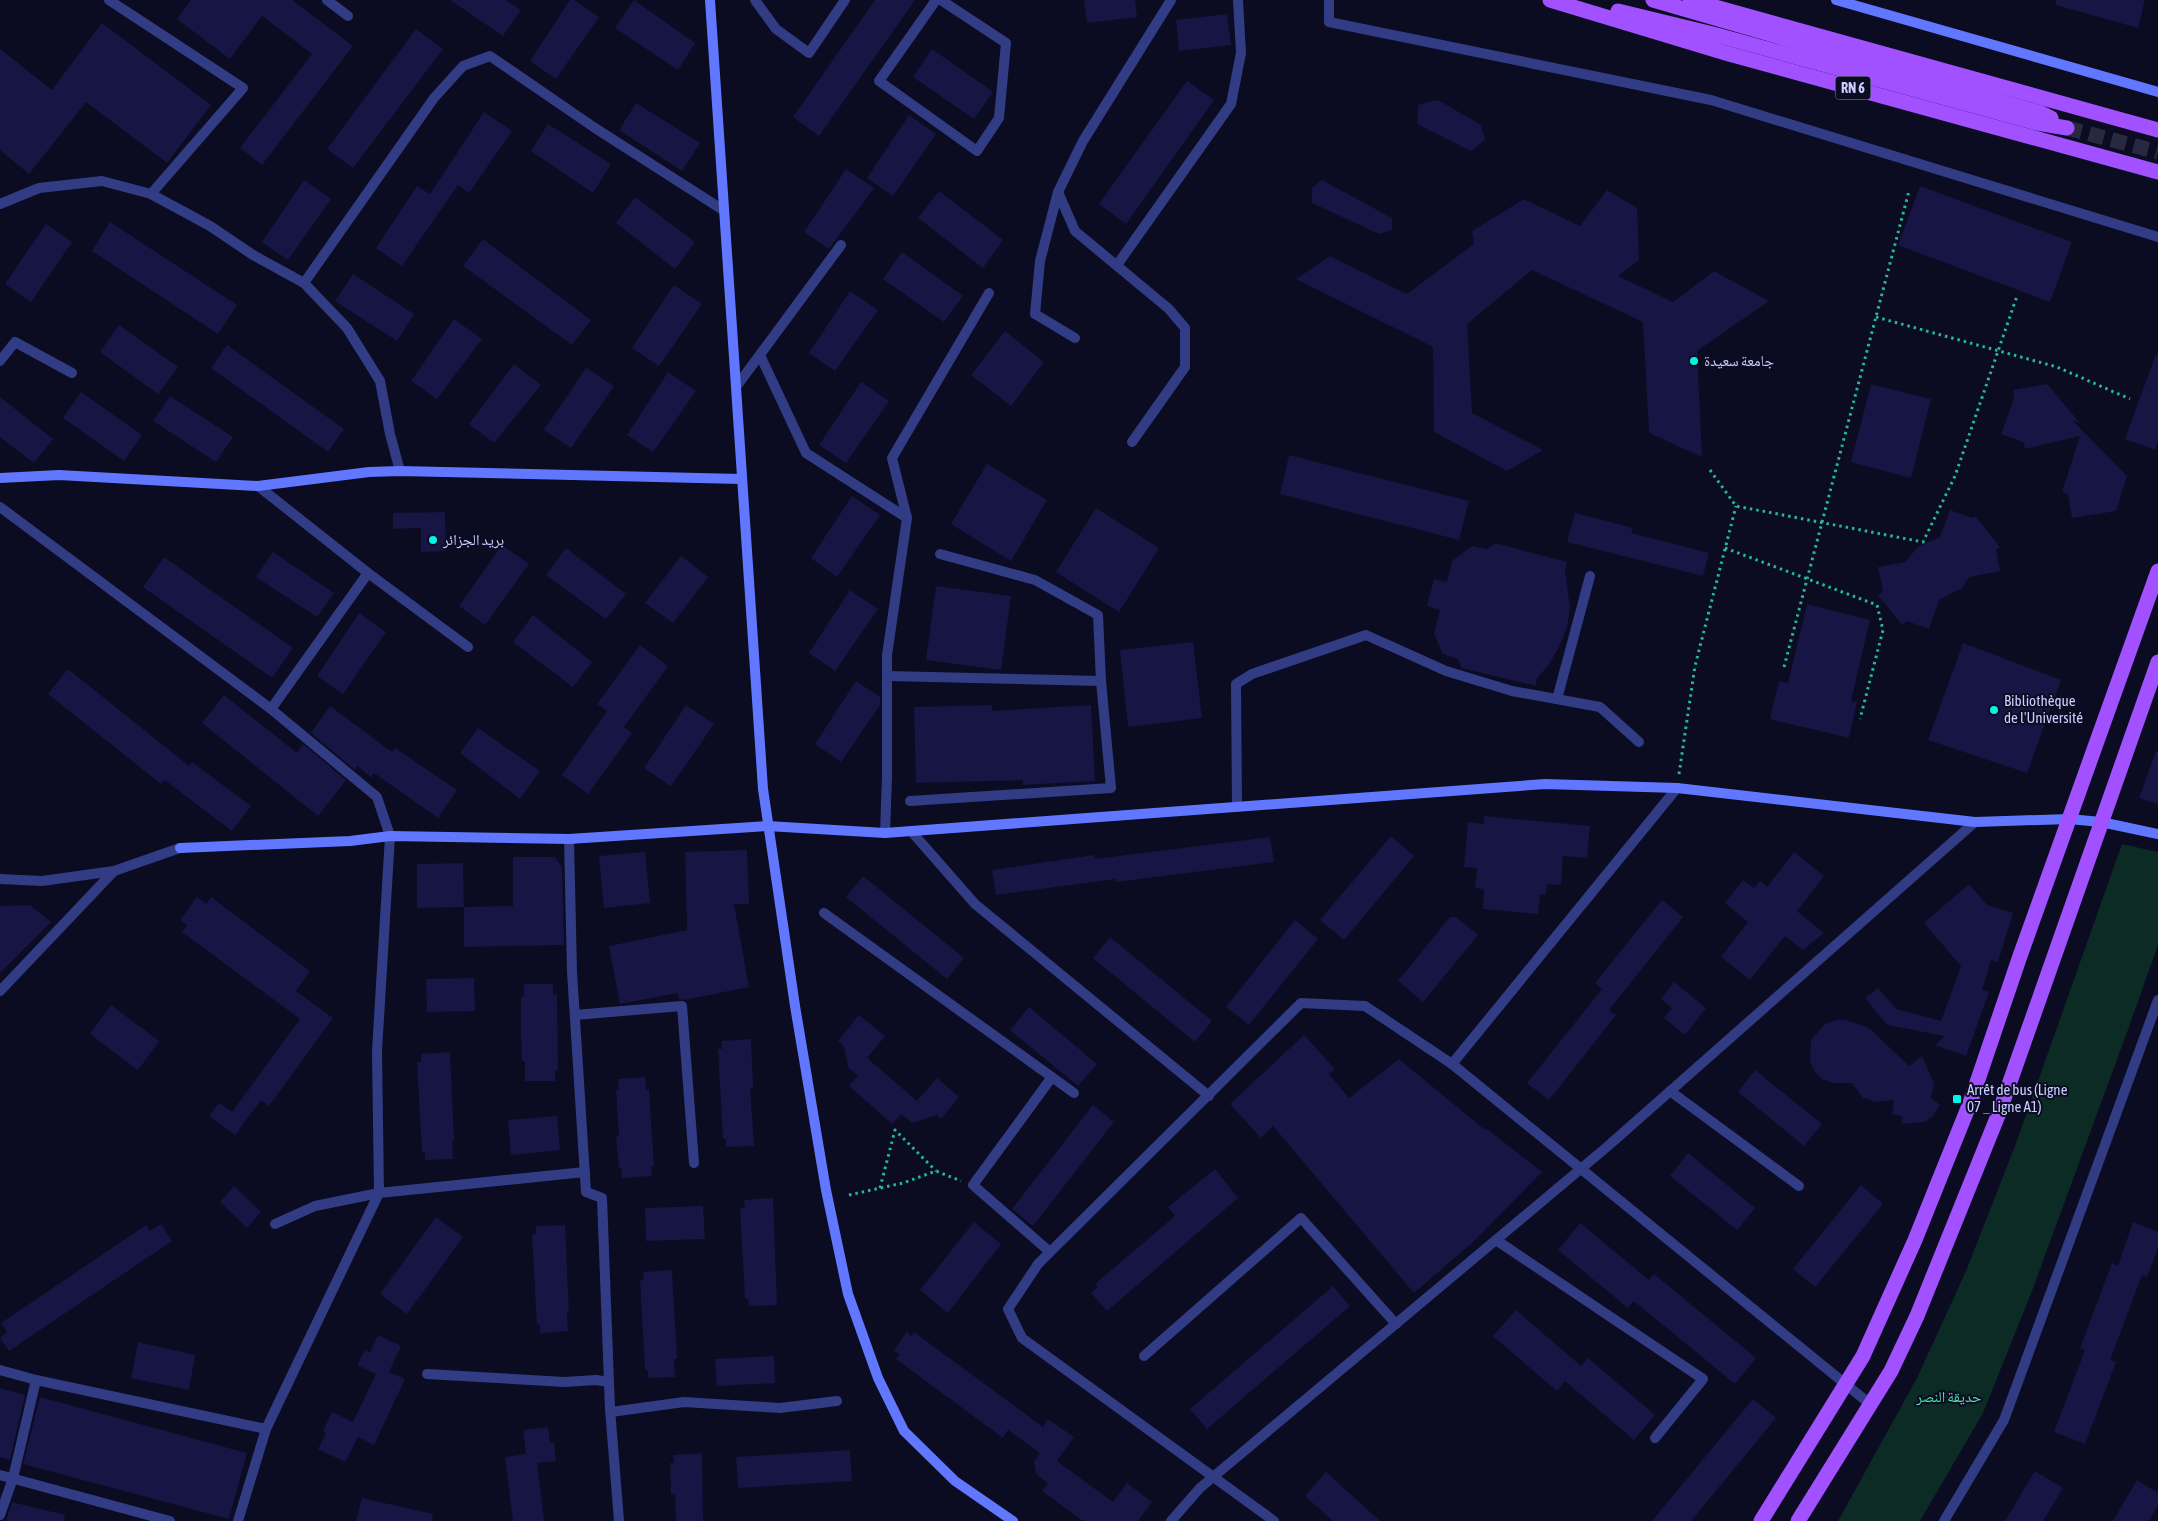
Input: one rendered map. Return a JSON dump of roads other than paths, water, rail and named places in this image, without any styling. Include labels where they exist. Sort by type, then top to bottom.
[{"type":"main road","name":"RN 6","points":[[1550,0],[1738,56],[2158,172]]},
{"type":"main road","name":"RN 6","points":[[1575,0],[1713,34],[2037,123],[2067,128],[2041,113],[1653,0]]},
{"type":"main road","points":[[1690,0],[2158,130]]},
{"type":"main road","points":[[1761,1521],[1863,1356],[1888,1303],[1970,1102],[2158,571]]},
{"type":"main road","points":[[1798,1521],[1891,1371],[1917,1316],[1999,1113],[2158,662]]},
{"type":"street","points":[[109,0],[243,88],[151,194]]},
{"type":"street","points":[[327,0],[348,16]]},
{"type":"street","points":[[710,0],[741,479],[767,826],[826,1190],[848,1294],[878,1378],[904,1431],[955,1481],[1013,1521]]},
{"type":"street","points":[[755,0],[776,29],[809,53],[845,0]]},
{"type":"street","points":[[936,0],[879,81],[977,151],[999,118],[1006,43],[941,0]]},
{"type":"street","points":[[1075,338],[1035,314],[1040,261],[1058,192],[1083,141],[1171,0]]},
{"type":"street","points":[[1117,265],[1231,104],[1241,53],[1238,0]]},
{"type":"street","points":[[1329,0],[1328,22],[1711,100],[2158,237]]},
{"type":"street","points":[[1836,0],[1852,2],[2158,92]]},
{"type":"street","points":[[304,284],[434,98],[463,66],[490,56],[595,128],[723,210]]},
{"type":"street","points":[[0,204],[39,188],[102,181],[151,194],[210,226],[253,255],[304,284],[347,328],[380,381],[390,434],[400,471]]},
{"type":"street","points":[[1058,192],[1075,231],[1169,309],[1185,328],[1185,367],[1132,442]]},
{"type":"street","points":[[736,387],[841,245]]},
{"type":"street","points":[[885,833],[887,655],[907,518],[892,458],[989,293]]},
{"type":"street","points":[[0,361],[15,342],[72,373]]},
{"type":"street","points":[[760,355],[806,454],[907,518]]},
{"type":"street","points":[[0,478],[59,475],[258,486],[369,472],[400,471],[741,479]]},
{"type":"street","points":[[258,486],[368,573],[468,647]]},
{"type":"street","points":[[0,507],[271,709],[377,798],[390,836],[377,1051],[379,1193],[266,1429],[238,1521]]},
{"type":"street","points":[[910,801],[1110,788],[1101,681],[1098,615],[1035,580],[940,554]]},
{"type":"street","points":[[271,709],[368,573]]},
{"type":"street","points":[[1557,699],[1590,576]]},
{"type":"street","points":[[1237,807],[1236,684],[1252,674],[1366,634],[1446,671],[1512,691],[1600,707],[1639,742]]},
{"type":"street","points":[[887,676],[1101,681]]},
{"type":"street","points":[[0,879],[42,881],[114,871],[180,848],[350,840],[390,836],[569,839],[767,826],[885,833],[1545,784],[1677,788],[1975,822],[2069,819],[2101,822],[2158,834]]},
{"type":"street","points":[[1452,1064],[1677,788]]},
{"type":"street","points":[[1171,1521],[1200,1488],[1581,1168],[1975,822]]},
{"type":"street","points":[[910,830],[975,904],[1209,1096]]},
{"type":"street","points":[[569,839],[572,972],[586,1192],[602,1198],[611,1412],[619,1521]]},
{"type":"street","points":[[0,991],[114,871]]},
{"type":"street","points":[[824,913],[1074,1093]]},
{"type":"street","points":[[1944,1521],[2004,1420],[2158,1000]]},
{"type":"street","points":[[1274,1521],[1022,1338],[1008,1309],[1038,1264],[1301,1003],[1365,1006],[1452,1064],[1847,1383],[1870,1404]]},
{"type":"street","points":[[575,1015],[682,1006],[694,1163]]},
{"type":"street","points":[[1050,1252],[973,1185],[1052,1077]]},
{"type":"street","points":[[1670,1091],[1799,1186]]},
{"type":"street","points":[[275,1224],[315,1206],[379,1193],[585,1172]]},
{"type":"street","points":[[1144,1356],[1301,1218],[1396,1324]]},
{"type":"street","points":[[1496,1240],[1702,1379],[1655,1438]]},
{"type":"street","points":[[0,1370],[36,1380],[266,1429]]},
{"type":"street","points":[[427,1374],[565,1382],[596,1380],[610,1382]]},
{"type":"street","points":[[0,1515],[12,1478],[36,1380]]},
{"type":"street","points":[[611,1412],[684,1402],[780,1408],[837,1401]]},
{"type":"street","points":[[0,1475],[170,1521]]},
{"type":"tunnel","points":[[2067,128],[2158,152]]},
{"type":"place","name":"جامعة سعيدة","points":[[1694,361]]},
{"type":"place","name":"بريد الجزائر","points":[[433,540]]},
{"type":"place","name":"Bibliothèque de l'Université","points":[[1994,710]]},
{"type":"place","name":"Arrêt de bus (Ligne 07 _ Ligne A1)","points":[[1957,1099]]},
{"type":"park label","name":"حديقة النصر","points":[[1949,1397]]}]
